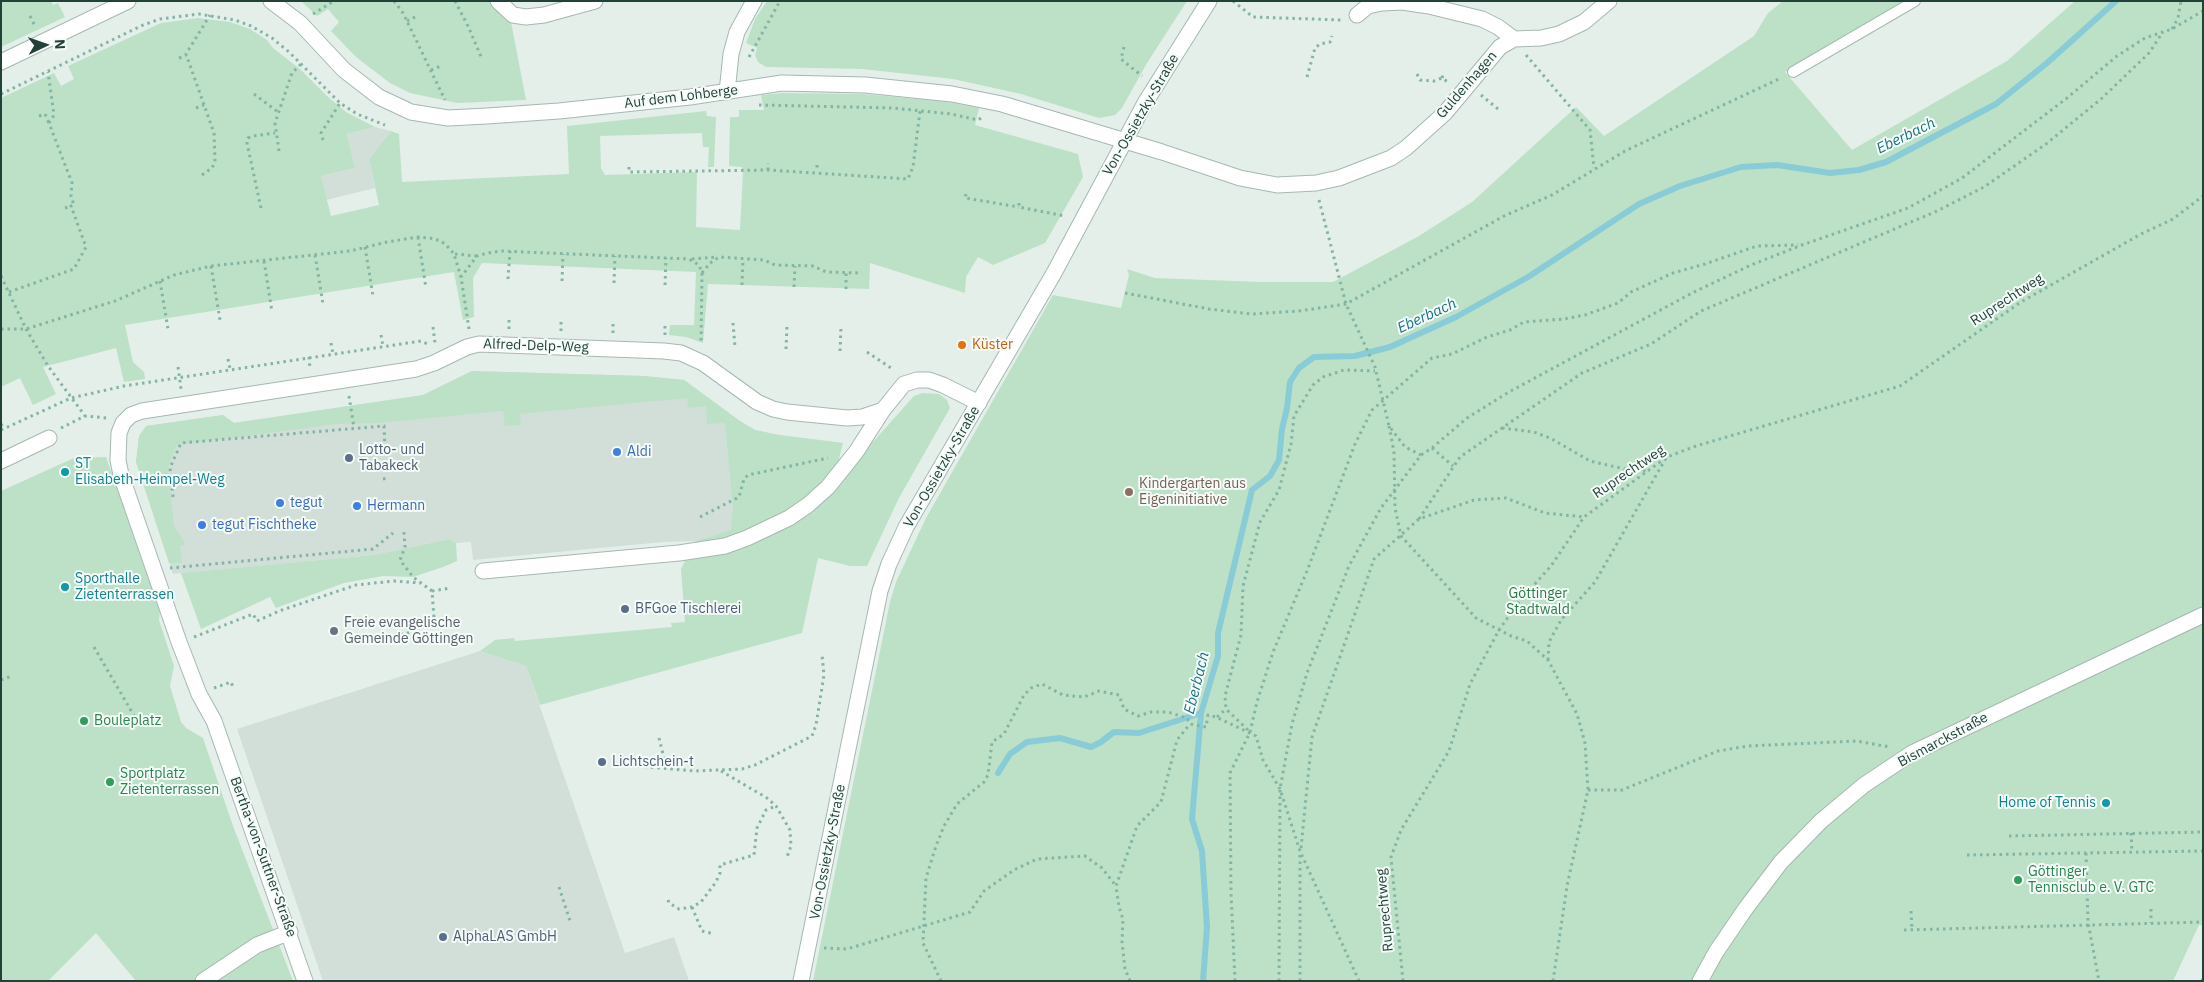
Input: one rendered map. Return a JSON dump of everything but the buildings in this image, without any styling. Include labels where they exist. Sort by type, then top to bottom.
[{"type":"street","points":[[1,62],[128,1]]},
{"type":"street","name":"Auf dem Lohberge","points":[[271,1],[300,23],[344,70],[379,97],[410,112],[448,118],[559,111],[727,92],[782,83],[865,85],[952,94],[1002,104],[1125,141]]},
{"type":"street","points":[[498,1],[513,15],[526,17],[544,16],[596,1]]},
{"type":"street","points":[[727,92],[731,54],[737,32],[754,1]]},
{"type":"street","name":"Von-Ossietzky-Straße","points":[[802,981],[878,601],[888,564],[910,519],[979,403],[1083,220],[1155,87],[1208,1]]},
{"type":"street","points":[[1357,15],[1368,6],[1402,2],[1429,6],[1482,19],[1498,27],[1514,39],[1541,38],[1559,34],[1584,22],[1609,1]]},
{"type":"street","name":"Guldenhagen","points":[[1125,141],[1258,182],[1277,185],[1316,183],[1356,173],[1391,158],[1406,148],[1445,113],[1490,57],[1500,47],[1514,39]]},
{"type":"street","name":"Alfred-Delp-Weg","points":[[123,423],[131,415],[142,411],[416,369],[471,345],[671,351],[689,356],[702,363],[748,397],[772,409],[854,418],[883,410]]},
{"type":"street","points":[[483,571],[679,553],[725,546],[789,518],[808,505],[828,487],[856,452],[883,410],[897,392],[908,382],[917,380],[935,382],[979,403]]},
{"type":"street","name":"Bertha-von-Suttner-Straße","points":[[123,423],[118,445],[121,475],[179,642],[199,694],[214,720],[290,932],[305,981]]},
{"type":"street","points":[[1,461],[49,438]]},
{"type":"street","name":"Bismarckstraße","points":[[1700,981],[1716,952],[1741,915],[1781,862],[1821,821],[1864,785],[1912,753],[2203,614]]},
{"type":"street","points":[[203,981],[257,946],[290,932]]},
{"type":"lane","points":[[1793,72],[1914,1]]},
{"type":"path","points":[[300,23],[334,1]]},
{"type":"path","points":[[394,1],[407,21],[444,97],[448,118]]},
{"type":"path","points":[[455,1],[482,59]]},
{"type":"path","points":[[745,63],[780,1]]},
{"type":"path","points":[[1234,1],[1253,17],[1342,20]]},
{"type":"path","points":[[2172,29],[2178,18],[2181,1]]},
{"type":"path","points":[[1279,981],[1280,789],[1292,724],[1307,673],[1350,566],[1381,508],[1421,455],[1467,418],[1509,392],[1692,293],[1752,265],[1802,245],[1908,208],[1962,178],[2067,98],[2117,56],[2145,38],[2172,29],[2203,11]]},
{"type":"path","points":[[1,94],[144,25],[160,19],[185,15],[210,15],[251,26],[272,38],[340,103],[357,114],[385,125]]},
{"type":"path","points":[[179,58],[186,56],[210,15]]},
{"type":"path","points":[[407,21],[417,16]]},
{"type":"path","points":[[1300,981],[1300,851],[1312,737],[1374,559],[1419,519],[1460,457],[1582,373],[1651,344],[1701,311],[1937,211],[1984,187],[2046,144],[2101,99],[2149,53],[2163,32]]},
{"type":"path","points":[[1307,77],[1315,48],[1320,44],[1330,42],[1332,36]]},
{"type":"path","points":[[1514,39],[1590,130],[1594,168]]},
{"type":"path","points":[[1124,46],[1122,59],[1155,87]]},
{"type":"path","points":[[186,56],[214,133],[216,162],[212,168],[202,175]]},
{"type":"path","points":[[279,151],[275,123],[292,73],[301,64]]},
{"type":"path","points":[[431,70],[443,66]]},
{"type":"path","points":[[48,72],[54,115],[49,123]]},
{"type":"path","points":[[1442,78],[1444,72]]},
{"type":"path","points":[[1125,293],[1209,309],[1252,314],[1299,311],[1346,304],[1504,216],[1552,195],[1625,151],[1793,72]]},
{"type":"path","points":[[1416,74],[1420,80],[1434,81],[1442,78]]},
{"type":"path","points":[[1442,78],[1462,92]]},
{"type":"path","points":[[727,92],[762,106],[893,108],[951,114],[978,120],[1002,104]]},
{"type":"path","points":[[254,94],[278,112]]},
{"type":"path","points":[[323,140],[321,132],[340,103]]},
{"type":"path","points":[[196,108],[204,105]]},
{"type":"path","points":[[629,167],[629,172],[679,168],[768,170],[867,174],[908,179],[914,167],[920,111]]},
{"type":"path","points":[[39,116],[45,114],[72,184],[71,196],[74,205],[65,208]]},
{"type":"path","points":[[261,208],[247,143],[248,138],[253,136],[275,133]]},
{"type":"path","points":[[55,158],[61,156]]},
{"type":"path","points":[[768,163],[768,170]]},
{"type":"path","points":[[818,165],[818,172]]},
{"type":"path","points":[[1316,183],[1346,304],[1375,369],[1383,401],[1394,452],[1393,492],[1397,523],[1402,536],[1476,618],[1511,636],[1527,641],[1548,660],[1577,714],[1585,743],[1588,790],[1567,886],[1553,981]]},
{"type":"path","points":[[966,194],[965,198],[1019,205],[1083,220]]},
{"type":"path","name":"Ruprechtweg","points":[[1403,981],[1391,858],[1401,830],[1449,751],[1470,684],[1498,630],[1518,603],[1551,566],[1584,517],[1667,457],[1724,438],[1900,386],[2021,302],[2141,234],[2173,219],[2203,196]]},
{"type":"path","points":[[9,292],[74,269],[86,247],[71,206]]},
{"type":"path","points":[[418,237],[426,288]]},
{"type":"path","points":[[1,329],[26,329],[115,301],[174,275],[211,266],[350,251],[418,237],[440,241],[454,254],[461,277],[471,345]]},
{"type":"path","points":[[1235,981],[1231,893],[1230,773],[1250,732],[1257,702],[1273,652],[1307,571],[1355,444],[1372,410],[1432,358],[1452,354],[1524,322],[1564,319],[1585,315],[1618,304],[1631,292],[1673,273],[1757,246],[1802,245]]},
{"type":"path","points":[[365,247],[373,296]]},
{"type":"path","points":[[454,254],[477,256],[510,251],[689,259],[718,257],[764,260],[775,265],[813,266],[826,272],[862,274]]},
{"type":"path","points":[[508,279],[510,251]]},
{"type":"path","points":[[562,281],[563,254]]},
{"type":"path","points":[[315,255],[323,304]]},
{"type":"path","points":[[461,277],[477,256]]},
{"type":"path","points":[[614,283],[615,256]]},
{"type":"path","points":[[702,273],[718,257]]},
{"type":"path","points":[[665,286],[666,258]]},
{"type":"path","points":[[689,259],[700,265],[702,273],[700,341]]},
{"type":"path","points":[[742,285],[743,259]]},
{"type":"path","points":[[264,261],[272,312]]},
{"type":"path","points":[[211,266],[220,320]]},
{"type":"path","points":[[794,287],[795,266]]},
{"type":"path","points":[[846,273],[846,289]]},
{"type":"path","points":[[1,276],[2,282],[9,292],[26,329],[48,366],[85,416],[62,427],[49,438]]},
{"type":"path","points":[[160,281],[168,329]]},
{"type":"path","points":[[733,323],[735,347]]},
{"type":"path","points":[[786,349],[787,325]]},
{"type":"path","points":[[1,424],[2,429],[71,398],[124,386],[422,341],[436,348],[433,327]]},
{"type":"path","points":[[840,351],[841,327]]},
{"type":"path","points":[[381,335],[382,346]]},
{"type":"path","points":[[331,343],[333,354]]},
{"type":"path","points":[[867,352],[896,371],[908,382]]},
{"type":"path","points":[[228,359],[230,369]]},
{"type":"path","points":[[1250,732],[1226,709],[1225,696],[1241,635],[1243,586],[1260,522],[1279,490],[1291,444],[1294,416],[1313,385],[1323,377],[1344,370],[1375,369]]},
{"type":"path","points":[[351,405],[354,428]]},
{"type":"path","points":[[173,497],[170,468],[181,443],[384,426],[385,449]]},
{"type":"path","points":[[1389,426],[1405,447],[1421,455]]},
{"type":"path","points":[[1501,428],[1534,432],[1550,438],[1590,461],[1629,470],[1648,471]]},
{"type":"path","points":[[1432,448],[1454,466]]},
{"type":"path","points":[[700,517],[739,497],[744,479],[748,475],[834,456]]},
{"type":"path","points":[[1548,660],[1549,642],[1561,620],[1595,582],[1667,457]]},
{"type":"path","points":[[383,479],[388,478]]},
{"type":"path","points":[[1419,519],[1474,500],[1506,498],[1545,513],[1584,517]]},
{"type":"path","points":[[404,532],[405,547],[400,560],[413,577],[432,591],[450,588]]},
{"type":"path","points":[[154,569],[373,549],[393,533]]},
{"type":"path","points":[[179,642],[253,614],[257,621],[288,608],[356,585],[394,580],[421,583]]},
{"type":"path","points":[[394,636],[412,632],[434,618],[432,591]]},
{"type":"path","points":[[94,647],[140,726]]},
{"type":"path","points":[[638,766],[720,771],[755,765],[812,736],[816,725],[824,675],[822,655]]},
{"type":"path","points":[[1,680],[12,676]]},
{"type":"path","points":[[941,981],[924,943],[926,878],[944,826],[957,804],[984,782],[988,774],[992,742],[1004,734],[1024,695],[1031,688],[1042,684],[1063,695],[1084,697],[1099,690],[1119,695],[1124,709],[1138,716],[1151,712],[1168,712],[1187,718],[1190,724]]},
{"type":"path","points":[[1216,717],[1226,709]]},
{"type":"path","points":[[1190,724],[1206,727],[1208,715],[1256,736],[1263,760],[1280,789],[1300,851],[1359,981]]},
{"type":"path","points":[[1130,981],[1125,969],[1122,942],[1123,919],[1116,886],[1138,826],[1161,802],[1177,740],[1190,724]]},
{"type":"path","points":[[659,738],[664,758],[664,768]]},
{"type":"path","points":[[1588,790],[1622,790],[1718,751],[1748,746],[1856,740],[1912,753]]},
{"type":"path","points":[[720,771],[767,798],[776,806],[790,830],[791,846],[787,857]]},
{"type":"path","points":[[668,900],[669,904],[679,909],[692,907],[701,902],[716,882],[720,873],[720,865],[754,855],[757,828],[766,810],[776,806]]},
{"type":"path","points":[[2009,836],[2203,832]]},
{"type":"path","points":[[2132,833],[2132,852]]},
{"type":"path","points":[[1967,855],[2203,851]]},
{"type":"path","points":[[2086,853],[2088,925],[2099,981]]},
{"type":"path","points":[[808,948],[847,950],[970,912],[984,891],[1014,870],[1037,859],[1085,856],[1102,868],[1116,886]]},
{"type":"path","points":[[559,888],[570,921]]},
{"type":"path","points":[[692,907],[702,931],[714,934]]},
{"type":"path","points":[[1911,910],[1912,930]]},
{"type":"path","points":[[2150,910],[2151,923]]},
{"type":"path","points":[[1904,930],[2203,922]]},
{"type":"shaded area","points":[[375,127],[391,131],[369,159],[375,188],[326,200],[321,176],[355,168],[347,134]]},
{"type":"shaded area","points":[[472,371],[644,376],[684,380],[755,430],[843,443],[756,523],[695,541],[663,542],[473,560],[471,542],[456,543],[450,539],[373,555],[173,574],[136,462],[139,436],[146,426],[223,415],[234,423],[423,395]]},
{"type":"shaded area","points":[[480,651],[526,666],[625,953],[674,937],[689,981],[323,981],[237,729]]},
{"type":"green space","points":[[1,1],[51,1],[53,5],[58,3],[65,17],[1,47]]},
{"type":"green space","points":[[301,1],[490,1],[511,22],[526,100],[457,103],[410,93],[390,83],[356,57],[331,31],[339,22],[328,9],[317,16]]},
{"type":"green space","points":[[767,1],[1187,1],[1147,63],[1122,108],[1115,115],[1099,118],[1021,94],[953,79],[862,69],[766,67],[758,62],[755,55],[757,48],[746,43],[755,19]]},
{"type":"green space","name":"Göttinger Stadtwald","points":[[1783,1],[1908,1],[1785,72],[1852,150],[2007,61],[2075,1],[2203,1],[2203,925],[2199,925],[2173,981],[813,981],[890,602],[896,582],[926,518],[1053,295],[1121,308],[1129,275],[1127,269],[1155,278],[1260,282],[1333,282],[1419,236],[1472,202],[1576,107],[1604,136],[1754,36],[1768,13]]},
{"type":"green space","points":[[198,18],[230,22],[250,29],[267,40],[273,48],[300,69],[346,112],[375,127],[347,134],[355,168],[321,176],[331,216],[379,205],[369,159],[391,131],[399,134],[402,182],[569,174],[567,126],[706,111],[707,116],[716,117],[714,167],[708,167],[709,147],[703,147],[702,133],[600,136],[601,168],[605,175],[697,172],[696,227],[740,230],[743,172],[742,167],[729,166],[730,117],[739,117],[739,110],[764,110],[761,95],[783,93],[863,94],[950,102],[979,108],[975,125],[1078,154],[1083,177],[1045,243],[993,265],[978,257],[966,277],[965,293],[870,263],[869,289],[708,284],[703,343],[686,337],[669,335],[670,325],[694,325],[696,272],[482,263],[473,278],[474,317],[463,320],[454,272],[125,325],[133,362],[144,372],[145,379],[124,382],[116,348],[43,367],[56,394],[33,405],[20,378],[1,387],[1,98],[54,73],[61,86],[74,79],[68,66],[161,23]]},
{"type":"green space","points":[[472,371],[644,376],[684,380],[755,430],[843,443],[839,459],[872,443],[914,396],[922,393],[939,394],[947,400],[950,408],[899,498],[867,566],[850,566],[818,558],[802,633],[540,705],[526,666],[480,651],[495,640],[514,638],[515,641],[672,627],[671,623],[685,622],[681,569],[695,541],[731,530],[733,507],[725,423],[707,424],[706,406],[688,408],[687,398],[520,414],[521,425],[505,426],[503,411],[378,423],[337,424],[177,445],[168,467],[174,526],[185,545],[180,546],[182,563],[169,563],[136,462],[139,436],[146,426],[223,415],[234,423],[423,395]]},
{"type":"green space","name":"Sportplatz Zietenterrassen","points":[[106,457],[160,611],[159,620],[174,666],[170,686],[181,722],[186,728],[203,738],[233,826],[293,981],[136,981],[96,933],[48,981],[1,981],[1,491],[74,458]]},
{"type":"green space","points":[[450,539],[456,543],[457,561],[443,567],[413,577],[383,576],[344,583],[276,608],[270,597],[201,629],[181,573],[373,555]]},
{"type":"waterway","name":"Eberbach","points":[[1203,981],[1207,927],[1202,851],[1192,819],[1201,713],[1218,656],[1218,633],[1252,490],[1270,476],[1279,460],[1290,382],[1299,368],[1314,357],[1355,356],[1390,347],[1456,317],[1528,277],[1639,204],[1680,186],[1741,167],[1777,165],[1830,173],[1859,170],[1886,162],[1996,104],[2047,63],[2116,1]]},
{"type":"waterway","points":[[998,773],[1010,754],[1027,742],[1060,738],[1091,747],[1114,732],[1139,733],[1201,713]]},
{"type":"place","name":"Küster","points":[[962,345]]},
{"type":"place","name":"Aldi","points":[[617,452]]},
{"type":"place","name":"Lotto- und Tabakeck","points":[[349,458]]},
{"type":"place","name":"ST Elisabeth-Heimpel-Weg","points":[[65,472]]},
{"type":"place","name":"Kindergarten aus Eigeninitiative","points":[[1129,492]]},
{"type":"place","name":"tegut","points":[[280,503]]},
{"type":"place","name":"Hermann","points":[[357,506]]},
{"type":"place","name":"tegut Fischtheke","points":[[202,525]]},
{"type":"place","name":"Sporthalle Zietenterrassen","points":[[65,587]]},
{"type":"place","name":"BFGoe Tischlerei","points":[[625,609]]},
{"type":"place","name":"Freie evangelische Gemeinde Göttingen","points":[[334,631]]},
{"type":"place","name":"Bouleplatz","points":[[84,721]]},
{"type":"place","name":"Lichtschein-t","points":[[602,762]]},
{"type":"place","name":"Sportplatz Zietenterrassen","points":[[110,782]]},
{"type":"place","name":"Home of Tennis","points":[[2106,803]]},
{"type":"place","name":"Göttinger Tennisclub e. V. GTC","points":[[2018,880]]},
{"type":"place","name":"AlphaLAS GmbH","points":[[443,937]]}]
